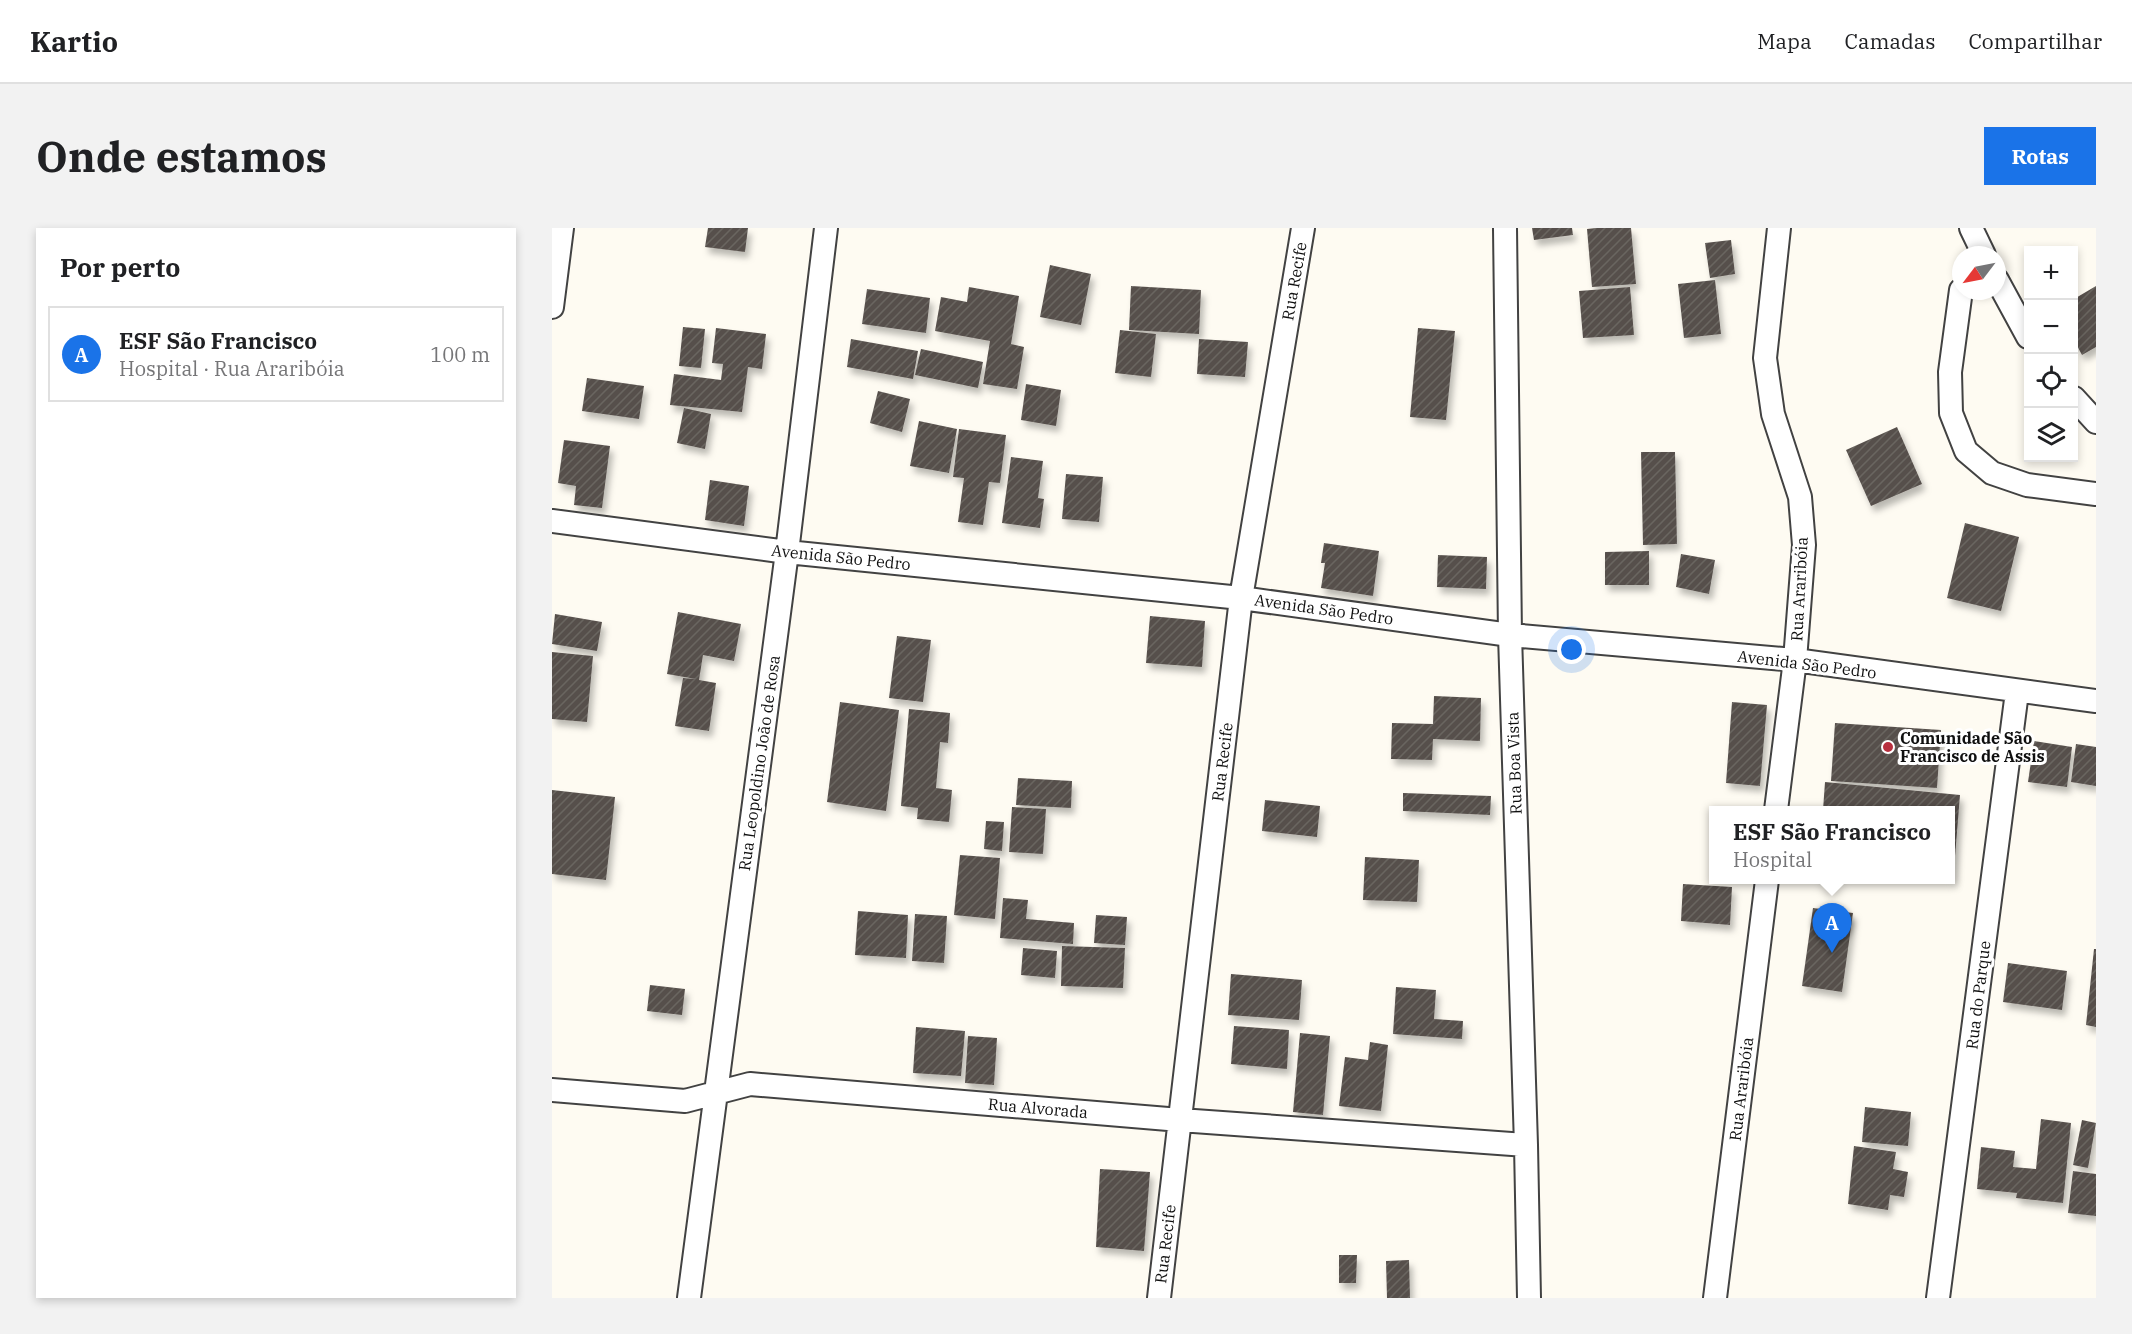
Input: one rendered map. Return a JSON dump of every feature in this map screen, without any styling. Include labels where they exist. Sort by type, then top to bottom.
[{"type":"street","points":[[552,307],[562,228]]},
{"type":"street","name":"Rua Leopoldino João de Rosa","points":[[689,1298],[787,552],[825,228]]},
{"type":"street","name":"Rua Recife","points":[[1159,1298],[1241,598],[1303,228]]},
{"type":"street","name":"Rua Boa Vista","points":[[1505,228],[1510,635],[1529,1298]]},
{"type":"street","name":"Rua Araribóia","points":[[1777,806],[1795,660],[1804,545],[1800,496],[1773,414],[1765,358],[1779,228]]},
{"type":"street","points":[[1967,246],[1970,228]]},
{"type":"street","points":[[1970,228],[1979,246]]},
{"type":"street","points":[[2006,297],[2024,330]]},
{"type":"street","points":[[1960,300],[1950,372],[1951,413],[1966,451],[1992,473],[2026,485],[2096,494]]},
{"type":"street","points":[[2078,403],[2096,422]]},
{"type":"street","name":"Avenida São Pedro","points":[[552,521],[787,552],[1241,598],[1510,635],[1795,660],[2096,701]]},
{"type":"street","name":"Rua do Parque","points":[[1938,1298],[2017,692]]},
{"type":"street","name":"Rua Araribóia","points":[[1715,1298],[1766,884]]},
{"type":"street","name":"Rua Alvorada","points":[[552,1090],[685,1101],[750,1084],[1180,1120],[1526,1145]]},
{"type":"building","points":[[708,228],[748,228],[745,252],[705,247]]},
{"type":"building","points":[[1532,228],[1572,228],[1573,235],[1534,240]]},
{"type":"building","points":[[1631,228],[1636,284],[1592,287],[1587,229]]},
{"type":"building","points":[[1731,240],[1735,274],[1710,278],[1705,243]]},
{"type":"building","points":[[1050,265],[1091,274],[1081,325],[1040,317]]},
{"type":"building","points":[[1715,280],[1721,334],[1684,338],[1678,284]]},
{"type":"building","points":[[1131,286],[1201,290],[1199,334],[1129,330]]},
{"type":"building","points":[[2096,286],[2096,347],[2082,355],[2078,348],[2078,297]]},
{"type":"building","points":[[969,287],[1019,296],[1011,344],[1024,347],[1017,389],[983,384],[990,341],[935,331],[941,297],[967,302]]},
{"type":"building","points":[[1630,287],[1634,335],[1583,338],[1579,291]]},
{"type":"building","points":[[867,289],[930,298],[926,333],[862,324]]},
{"type":"building","points":[[683,327],[705,329],[701,368],[679,366]]},
{"type":"building","points":[[716,328],[766,334],[762,369],[748,367],[742,412],[670,405],[674,374],[721,380],[723,364],[712,363]]},
{"type":"building","points":[[1418,328],[1455,331],[1446,420],[1410,417]]},
{"type":"building","points":[[1120,330],[1156,334],[1151,377],[1115,373]]},
{"type":"building","points":[[851,339],[918,351],[913,379],[847,367]]},
{"type":"building","points":[[1199,339],[1248,342],[1245,377],[1197,374]]},
{"type":"building","points":[[921,349],[983,362],[978,388],[915,375]]},
{"type":"building","points":[[587,378],[644,386],[639,419],[582,411]]},
{"type":"building","points":[[1026,384],[1061,390],[1056,426],[1021,420]]},
{"type":"building","points":[[878,391],[910,399],[902,432],[870,423]]},
{"type":"building","points":[[684,408],[711,414],[705,449],[677,443]]},
{"type":"building","points":[[919,421],[957,429],[949,473],[910,466]]},
{"type":"building","points":[[1897,427],[1922,484],[1871,506],[1846,450]]},
{"type":"building","points":[[959,429],[1006,435],[1000,483],[989,482],[983,525],[958,522],[964,478],[953,477]]},
{"type":"building","points":[[564,440],[610,446],[602,508],[574,505],[576,486],[558,483]]},
{"type":"building","points":[[1641,452],[1675,452],[1677,544],[1643,545]]},
{"type":"building","points":[[1011,457],[1043,461],[1038,498],[1044,499],[1040,528],[1002,523]]},
{"type":"building","points":[[1066,474],[1103,477],[1099,522],[1062,519]]},
{"type":"building","points":[[710,480],[749,486],[744,526],[705,520]]},
{"type":"building","points":[[1965,523],[2019,537],[2001,611],[1947,598]]},
{"type":"building","points":[[1324,543],[1379,551],[1373,596],[1321,588],[1325,563],[1321,563]]},
{"type":"building","points":[[1649,551],[1649,585],[1605,585],[1605,552]]},
{"type":"building","points":[[1681,554],[1715,560],[1709,594],[1676,587]]},
{"type":"building","points":[[1438,555],[1487,557],[1486,589],[1437,587]]},
{"type":"building","points":[[678,612],[741,624],[734,661],[703,655],[699,680],[716,683],[709,731],[675,726],[683,678],[696,679],[667,674]]},
{"type":"building","points":[[555,614],[602,622],[597,651],[552,644]]},
{"type":"building","points":[[1150,616],[1205,621],[1202,667],[1146,663]]},
{"type":"building","points":[[897,636],[931,640],[923,702],[889,698]]},
{"type":"building","points":[[552,652],[593,656],[587,722],[552,719]]},
{"type":"building","points":[[1434,696],[1481,698],[1480,741],[1433,739],[1432,760],[1391,759],[1392,723],[1433,724]]},
{"type":"building","points":[[840,702],[899,710],[886,811],[827,802]]},
{"type":"building","points":[[1732,702],[1767,705],[1760,786],[1726,783]]},
{"type":"building","points":[[909,709],[950,713],[948,743],[940,742],[936,788],[952,790],[949,822],[917,819],[918,808],[901,806]]},
{"type":"building","points":[[1835,723],[1941,730],[1937,788],[1831,781]]},
{"type":"building","points":[[2034,741],[2072,747],[2067,787],[2028,782]]},
{"type":"building","points":[[2076,744],[2096,747],[2096,786],[2071,782]]},
{"type":"building","points":[[1018,778],[1072,781],[1071,808],[1016,805]]},
{"type":"building","points":[[1825,782],[1960,795],[1955,856],[1955,806],[1823,806]]},
{"type":"building","points":[[552,790],[615,797],[606,880],[552,874]]},
{"type":"building","points":[[1403,793],[1491,796],[1490,815],[1403,811]]},
{"type":"building","points":[[1265,800],[1320,806],[1317,837],[1262,831]]},
{"type":"building","points":[[1012,807],[1046,809],[1043,854],[1009,852]]},
{"type":"building","points":[[986,821],[1004,822],[1002,851],[984,849]]},
{"type":"building","points":[[960,855],[1000,858],[995,919],[954,915]]},
{"type":"building","points":[[1365,857],[1419,860],[1417,902],[1363,900]]},
{"type":"building","points":[[1683,884],[1732,887],[1730,925],[1681,921]]},
{"type":"building","points":[[1003,898],[1028,900],[1026,919],[1074,923],[1073,944],[1000,938]]},
{"type":"building","points":[[1813,908],[1853,913],[1842,992],[1802,986]]},
{"type":"building","points":[[858,911],[908,915],[906,958],[855,955]]},
{"type":"building","points":[[915,914],[947,916],[944,963],[912,961]]},
{"type":"building","points":[[1096,915],[1127,917],[1125,945],[1094,943]]},
{"type":"building","points":[[1062,946],[1125,948],[1123,988],[1061,986]]},
{"type":"building","points":[[1023,948],[1057,951],[1055,978],[1021,975]]},
{"type":"building","points":[[2094,949],[2096,949],[2096,1027],[2086,1025]]},
{"type":"building","points":[[2008,963],[2067,971],[2062,1010],[2003,1002]]},
{"type":"building","points":[[1231,974],[1302,980],[1299,1020],[1228,1015]]},
{"type":"building","points":[[650,985],[685,989],[682,1015],[647,1011]]},
{"type":"building","points":[[1396,987],[1436,990],[1434,1019],[1463,1021],[1462,1039],[1393,1034]]},
{"type":"building","points":[[1234,1026],[1289,1030],[1287,1069],[1231,1064]]},
{"type":"building","points":[[916,1027],[965,1031],[961,1076],[913,1073]]},
{"type":"building","points":[[1300,1033],[1330,1036],[1323,1115],[1293,1112]]},
{"type":"building","points":[[968,1036],[997,1038],[994,1085],[965,1083]]},
{"type":"building","points":[[1370,1042],[1388,1045],[1381,1111],[1339,1106],[1345,1057],[1368,1060]]},
{"type":"building","points":[[1865,1107],[1911,1112],[1908,1146],[1862,1142]]},
{"type":"building","points":[[2041,1119],[2071,1123],[2063,1203],[2016,1198],[2017,1193],[1977,1189],[1981,1147],[2015,1151],[2013,1167],[2036,1169]]},
{"type":"building","points":[[2082,1120],[2096,1123],[2088,1168],[2073,1165]]},
{"type":"building","points":[[1854,1146],[1896,1152],[1893,1169],[1908,1172],[1904,1197],[1890,1195],[1888,1210],[1848,1204]]},
{"type":"building","points":[[1100,1169],[1150,1172],[1144,1251],[1096,1247]]},
{"type":"building","points":[[2073,1171],[2096,1174],[2096,1216],[2068,1213]]},
{"type":"building","points":[[1339,1255],[1357,1255],[1356,1283],[1339,1283]]},
{"type":"building","points":[[1409,1260],[1410,1298],[1387,1298],[1386,1261]]},
{"type":"place","name":"Comunidade São Francisco de Assis","points":[[1888,747]]},
{"type":"place","name":"ESF São Francisco","points":[[1832,953]]}]
